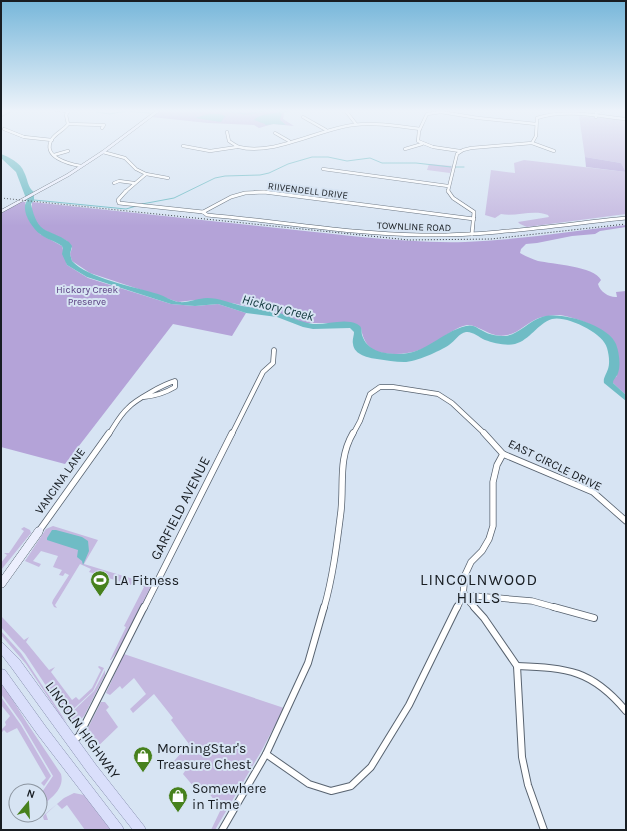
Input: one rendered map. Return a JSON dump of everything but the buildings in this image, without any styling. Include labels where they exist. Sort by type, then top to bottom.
[{"type":"main road","name":"LINCOLN HIGHWAY","points":[[1,646],[16,663],[109,792],[140,830]]},
{"type":"main road","points":[[1,674],[42,731],[118,830]]},
{"type":"street","points":[[52,149],[54,155],[63,162],[81,166]]},
{"type":"street","points":[[1,212],[39,191],[107,149]]},
{"type":"street","points":[[194,149],[214,152],[229,149]]},
{"type":"street","points":[[244,149],[249,150],[260,149]]},
{"type":"street","points":[[448,149],[460,151],[468,149]]},
{"type":"street","points":[[548,149],[554,151]]},
{"type":"street","points":[[54,155],[68,151]]},
{"type":"street","points":[[460,151],[457,154],[448,191],[449,194],[474,212],[472,234]]},
{"type":"street","points":[[103,152],[125,158],[136,169],[146,174],[168,178]]},
{"type":"street","points":[[323,169],[448,186]]},
{"type":"street","points":[[146,174],[134,183],[118,200],[119,204],[203,212]]},
{"type":"street","points":[[114,183],[119,181],[134,183]]},
{"type":"street","name":"RIIVENDELL DRIVE","points":[[203,212],[230,197],[245,193],[264,192],[474,219]]},
{"type":"street","name":"TOWNLINE ROAD","points":[[203,212],[207,215],[392,234],[472,234],[503,232],[626,218]]},
{"type":"street","name":"GARFIELD AVENUE","points":[[72,742],[79,736],[263,372],[273,363],[274,350]]},
{"type":"street","name":"VANCINA LANE","points":[[1,584],[124,412],[133,403],[170,382],[175,381],[175,387],[172,389],[150,397],[144,397]]},
{"type":"street","name":"EAST CIRCLE DRIVE","points":[[266,754],[308,663],[328,591],[341,510],[342,465],[351,437],[360,421],[370,394],[374,390],[380,387],[392,387],[438,394],[452,403],[482,430],[503,454],[593,492],[626,521]]},
{"type":"street","points":[[222,830],[266,754],[309,784],[331,791],[351,786],[371,767],[409,705],[463,596],[465,575],[471,562],[482,551],[489,539],[493,526],[493,482],[497,465],[503,454]]},
{"type":"street","points":[[463,596],[532,601],[594,618]]},
{"type":"street","points":[[463,596],[484,618],[517,666],[522,757],[528,785],[544,830]]},
{"type":"street","points":[[517,666],[545,667],[591,679],[610,692],[626,710]]},
{"type":"shaded area","points":[[584,149],[626,149],[626,172],[621,163],[585,157]]},
{"type":"shaded area","points":[[524,160],[626,172],[626,214],[527,227],[518,222],[549,217],[548,215],[542,213],[513,215],[501,214],[495,218],[485,215],[491,170],[515,173],[514,163]]},
{"type":"shaded area","points":[[429,164],[452,166],[450,173],[427,170]]},
{"type":"shaded area","points":[[53,526],[98,540],[84,564],[153,585],[124,643],[111,660],[126,627],[124,626],[144,587],[141,586],[142,584],[133,582],[131,585],[89,572],[91,569],[80,564],[55,605],[57,608],[54,607],[52,603],[53,600],[69,575],[65,573],[63,576],[59,575],[62,570],[53,567],[58,556],[41,551],[33,561],[41,564],[39,567],[25,561],[46,529]]},
{"type":"shaded area","points":[[24,527],[30,530],[31,533],[1,570],[1,563],[7,555],[4,553],[9,553],[24,531],[21,529]]},
{"type":"shaded area","points":[[1,616],[24,640],[29,637],[26,642],[49,670],[55,667],[51,672],[72,700],[76,697],[79,700],[92,688],[101,670],[98,667],[104,668],[93,691],[66,716],[25,654],[1,627]]},
{"type":"shaded area","points":[[1,631],[21,653],[67,723],[26,664],[1,635]]},
{"type":"shaded area","points":[[124,654],[284,708],[262,750],[215,830],[211,830],[221,809],[205,788],[199,793],[183,774],[187,768],[184,765],[180,769],[174,761],[189,744],[171,720],[173,718],[154,694],[133,713],[130,709],[146,694],[134,678],[122,689],[120,686],[110,695],[106,693]]},
{"type":"shaded area","points":[[105,670],[105,675],[84,716],[79,721],[72,724],[67,717],[94,691]]},
{"type":"shaded area","points":[[1,681],[61,774],[62,779],[59,789],[48,800],[48,783],[53,776],[21,722],[1,694]]},
{"type":"shaded area","points":[[1,697],[21,725],[51,776],[46,783],[41,783],[46,778],[17,728],[7,733],[4,730],[1,733],[1,730],[6,725],[5,722],[10,716],[1,705]]},
{"type":"shaded area","points":[[101,702],[105,702],[109,707],[106,710],[118,727],[92,752],[83,738]]},
{"type":"shaded area","points":[[74,793],[84,795],[111,830],[85,830],[67,805],[62,809],[57,804],[48,812],[48,812],[64,798]]},
{"type":"green space","points":[[585,157],[621,163],[626,172],[586,167]]},
{"type":"green space","name":"Hickory Creek Preserve","points":[[21,202],[26,202],[25,203],[40,234],[62,246],[67,265],[88,278],[171,304],[195,306],[218,304],[246,313],[232,336],[173,324],[65,464],[1,447],[1,213]]},
{"type":"green space","points":[[32,202],[361,237],[426,242],[465,242],[505,239],[626,225],[626,227],[600,231],[595,234],[572,236],[526,244],[521,249],[520,253],[538,261],[572,266],[597,275],[601,280],[598,284],[599,287],[611,297],[617,297],[616,292],[626,291],[626,395],[613,383],[613,379],[617,376],[617,353],[613,340],[601,330],[574,318],[560,315],[542,317],[512,334],[501,336],[471,325],[467,325],[456,329],[420,350],[398,354],[378,352],[370,348],[365,341],[361,328],[352,323],[304,323],[273,311],[232,303],[195,300],[178,302],[90,273],[72,261],[70,254],[72,248],[67,241],[40,228],[35,221],[32,212]]},
{"type":"water","points":[[1,154],[14,161],[22,169],[34,192],[34,200],[31,204],[40,226],[69,242],[72,246],[70,254],[72,261],[79,267],[100,277],[158,294],[173,301],[186,302],[211,298],[242,306],[270,310],[307,323],[324,324],[352,322],[360,326],[364,340],[368,345],[376,350],[393,354],[409,353],[425,347],[449,333],[466,326],[473,326],[491,334],[505,336],[519,331],[542,317],[560,316],[572,318],[583,321],[604,331],[616,344],[619,355],[619,370],[613,383],[626,395],[626,401],[604,383],[604,378],[608,369],[609,356],[604,342],[584,326],[558,318],[542,324],[525,339],[515,344],[511,345],[492,342],[473,333],[466,332],[459,335],[449,345],[434,353],[409,362],[397,362],[370,358],[356,351],[353,341],[354,332],[350,328],[313,329],[303,327],[277,317],[246,313],[218,304],[195,306],[171,304],[87,277],[67,265],[62,254],[62,246],[42,236],[28,219],[25,209],[27,201],[16,172],[1,158]]},
{"type":"water","points":[[52,530],[82,537],[88,541],[89,551],[83,565],[82,561],[77,557],[78,550],[47,540]]},
{"type":"waterway","points":[[142,204],[174,198],[215,178],[225,176],[260,175],[269,173],[288,164],[312,157],[328,157],[347,161],[370,158],[382,163],[416,163],[451,167]]},
{"type":"waterway","points":[[455,167],[464,167]]},
{"type":"waterway","points":[[34,200],[126,209],[136,206]]},
{"type":"railway","points":[[1,198],[409,240],[491,239],[626,224]]},
{"type":"place","name":"LA Fitness","points":[[100,597]]},
{"type":"place","name":"MorningStar's Treasure Chest","points":[[143,773]]},
{"type":"place","name":"Somewhere in Time","points":[[178,813]]},
{"type":"district","name":"LINCOLNWOOD HILLS","points":[[479,588]]},
{"type":"water label","name":"Hickory Creek","points":[[278,307]]}]
